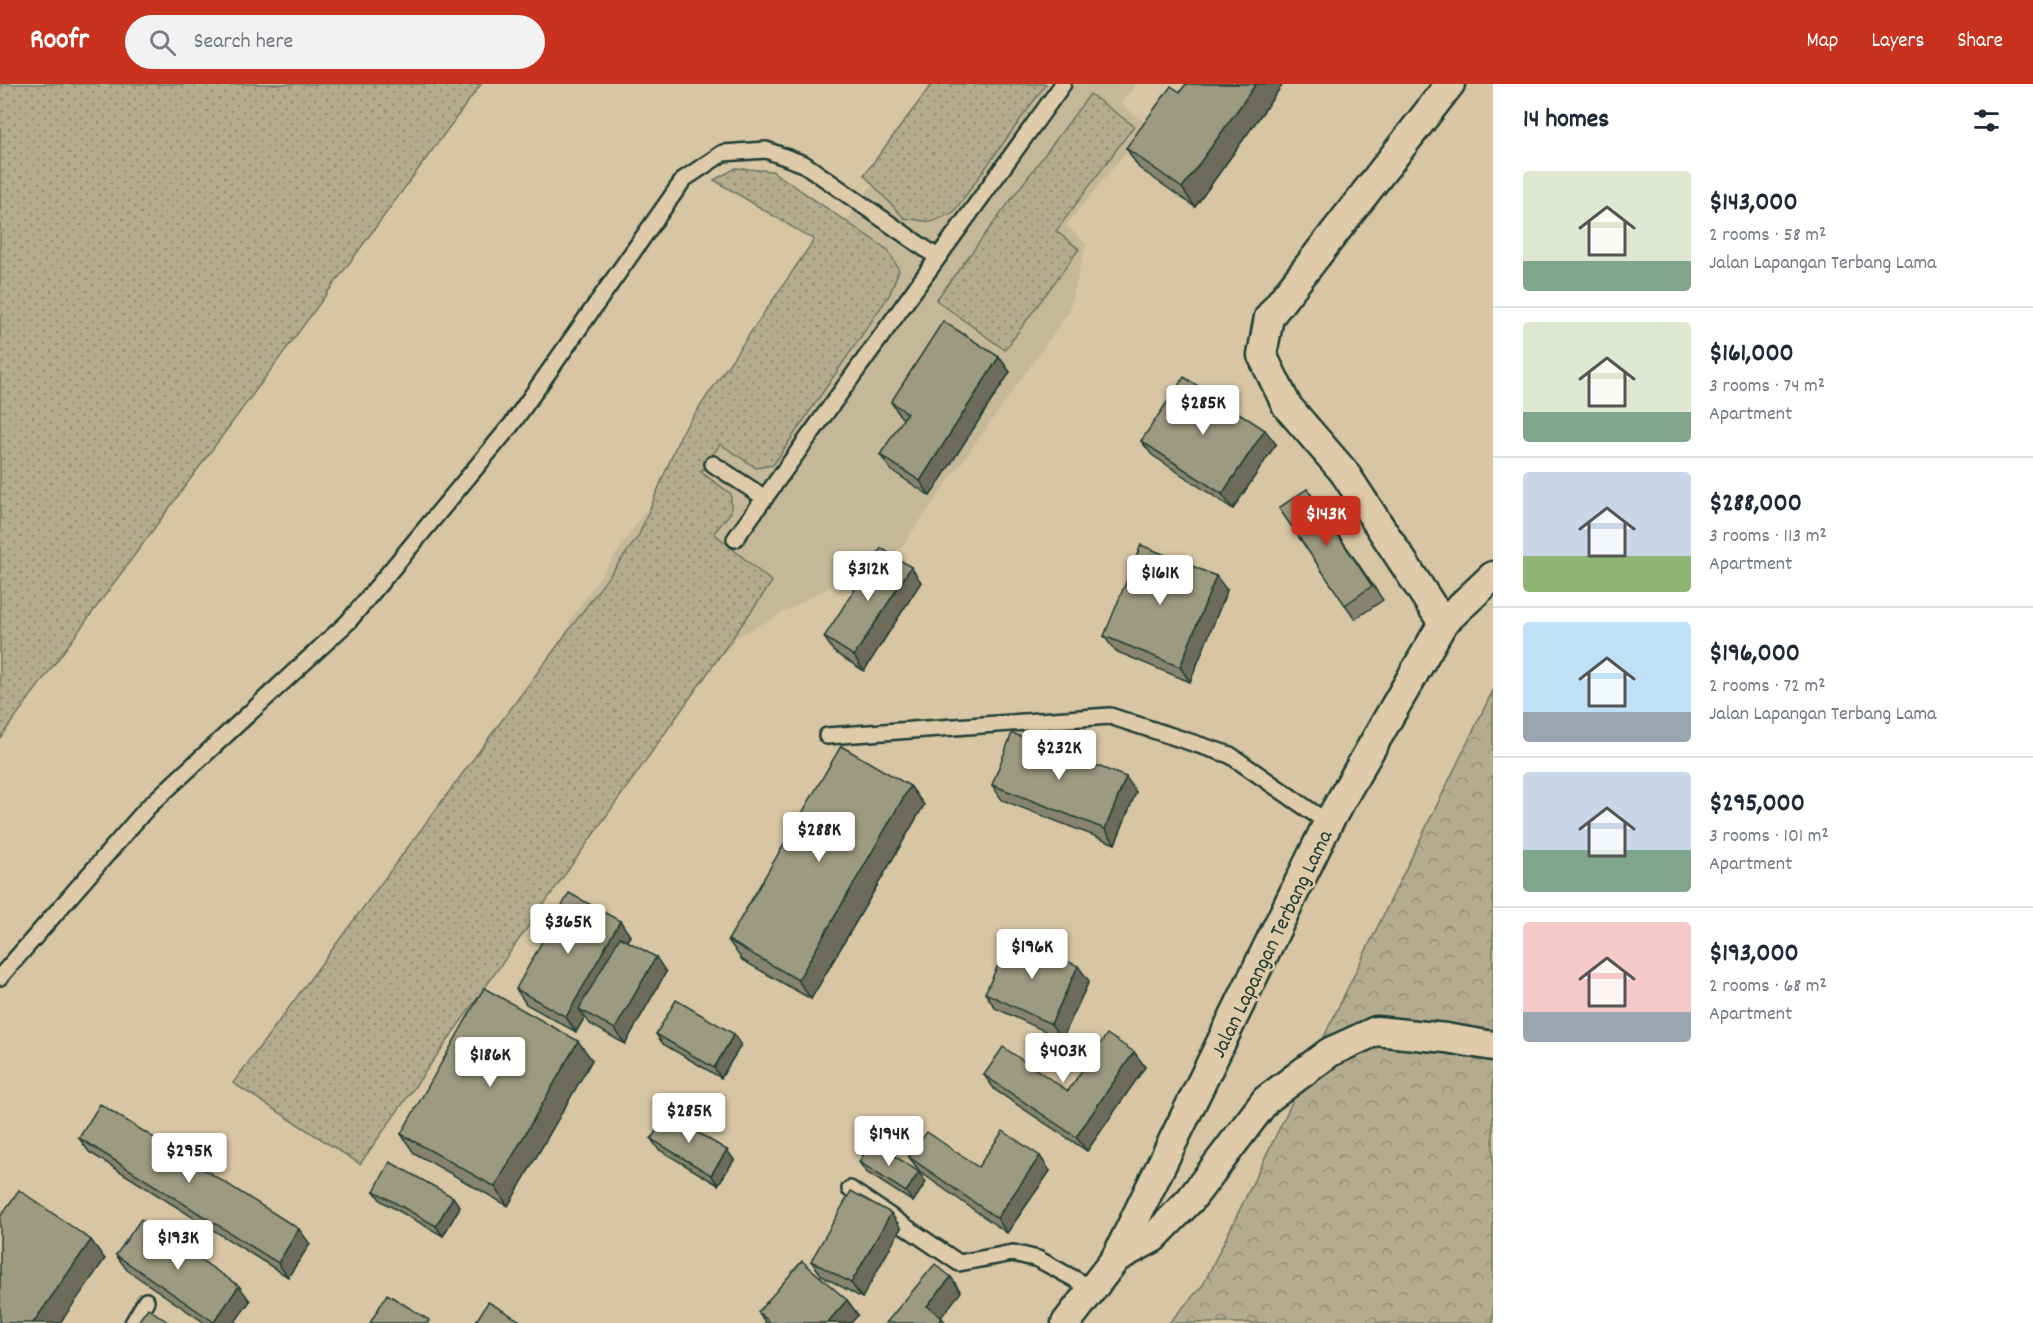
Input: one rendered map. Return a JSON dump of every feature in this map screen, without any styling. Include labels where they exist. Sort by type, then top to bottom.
[{"type":"street","points":[[1443,623],[1344,472],[1287,405],[1262,355],[1269,317],[1450,84]]},
{"type":"street","name":"Jalan Lapangan Terbang Lama","points":[[1066,1323],[1116,1258],[1328,823],[1443,623],[1493,576]]},
{"type":"street","points":[[1116,1258],[1153,1238],[1191,1199],[1266,1100],[1330,1052],[1376,1031],[1446,1038],[1493,1046]]},
{"type":"lane","points":[[735,539],[1063,84]]},
{"type":"lane","points":[[0,977],[148,807],[348,622],[512,424],[684,179],[723,153],[766,150],[804,164],[937,257]]},
{"type":"lane","points":[[713,464],[765,498]]},
{"type":"lane","points":[[827,736],[1110,716],[1230,755],[1328,823]]},
{"type":"lane","points":[[850,1189],[959,1263],[1013,1253],[1038,1259],[1093,1289]]},
{"type":"lane","points":[[133,1323],[146,1301]]},
{"type":"shaded area","points":[[942,84],[1136,84],[1121,103],[1148,126],[1066,225],[1086,244],[1069,312],[900,549],[736,638],[686,700],[568,623]]},
{"type":"green space","points":[[0,84],[481,84],[0,738]]},
{"type":"green space","points":[[932,84],[1046,84],[953,213],[931,222],[904,218],[864,175]]},
{"type":"green space","points":[[1090,94],[1134,126],[1056,231],[1079,249],[1005,350],[936,300]]},
{"type":"green space","points":[[736,168],[772,171],[888,250],[899,270],[890,294],[773,465],[756,468],[720,444],[701,472],[731,494],[731,512],[714,533],[772,582],[360,1164],[233,1083],[638,537],[681,434],[814,240],[714,180]]},
{"type":"green space","points":[[1493,690],[1493,1323],[1169,1323],[1203,1285]]},
{"type":"building","points":[[1186,84],[1256,84],[1182,188],[1126,148],[1171,86],[1180,92]]},
{"type":"building","points":[[943,321],[999,357],[920,481],[880,455],[907,413],[891,402]]},
{"type":"building","points":[[1184,377],[1265,430],[1222,494],[1141,441]]},
{"type":"building","points":[[1307,489],[1372,586],[1345,605],[1279,508]]},
{"type":"building","points":[[1141,545],[1216,576],[1180,667],[1104,636]]},
{"type":"building","points":[[881,548],[911,567],[854,656],[824,637]]},
{"type":"building","points":[[1012,733],[1126,777],[1105,829],[992,785]]},
{"type":"building","points":[[841,746],[910,786],[798,980],[728,940]]},
{"type":"building","points":[[569,893],[620,921],[566,1017],[516,989]]},
{"type":"building","points":[[1012,936],[1078,966],[1051,1024],[985,993]]},
{"type":"building","points":[[620,937],[656,957],[615,1029],[579,1009]]},
{"type":"building","points":[[484,988],[578,1041],[495,1187],[401,1134]]},
{"type":"building","points":[[676,1000],[734,1034],[714,1068],[656,1034]]},
{"type":"building","points":[[1107,1034],[1134,1052],[1076,1137],[984,1075],[1003,1047],[1068,1091]]},
{"type":"building","points":[[100,1104],[299,1229],[278,1263],[79,1138]]},
{"type":"building","points":[[667,1114],[727,1150],[711,1175],[651,1139]]},
{"type":"building","points":[[1003,1131],[1040,1156],[997,1218],[909,1157],[927,1132],[978,1167]]},
{"type":"building","points":[[872,1141],[919,1172],[906,1192],[859,1162]]},
{"type":"building","points":[[390,1162],[453,1197],[436,1226],[374,1191]]},
{"type":"building","points":[[19,1190],[91,1240],[33,1323],[0,1323],[0,1217]]},
{"type":"building","points":[[851,1191],[891,1213],[851,1283],[811,1261]]},
{"type":"building","points":[[141,1219],[239,1286],[214,1322],[116,1255]]},
{"type":"building","points":[[802,1261],[847,1300],[827,1323],[771,1323],[758,1312]]},
{"type":"building","points":[[935,1264],[951,1277],[927,1306],[942,1318],[938,1323],[886,1323]]},
{"type":"building","points":[[387,1294],[429,1320],[428,1323],[370,1323]]},
{"type":"building","points":[[488,1302],[524,1323],[475,1323]]},
{"type":"building","points":[[148,1308],[169,1323],[137,1323]]}]
